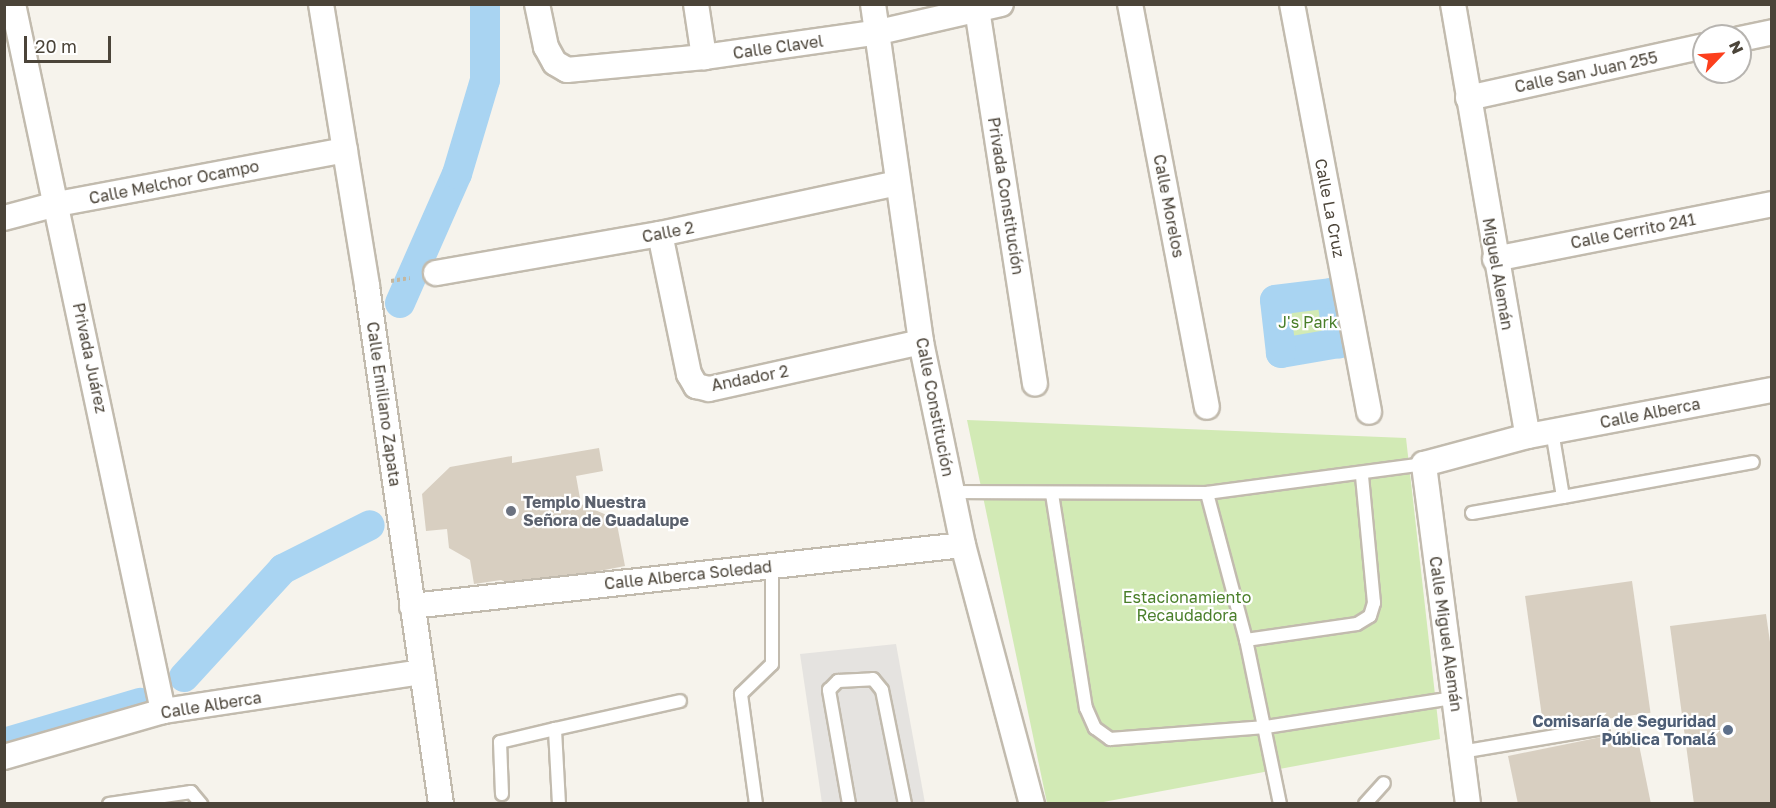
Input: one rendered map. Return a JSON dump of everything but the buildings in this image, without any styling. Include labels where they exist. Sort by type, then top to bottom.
[{"type":"street","name":"Privada Juárez","points":[[13,4],[163,711]]},
{"type":"street","name":"Calle Emiliano Zapata","points":[[321,4],[345,150],[441,804]]},
{"type":"street","name":"Calle Clavel","points":[[537,4],[546,47],[555,63],[567,70],[704,57],[879,32],[1000,4]]},
{"type":"street","points":[[696,4],[704,57]]},
{"type":"street","name":"Calle Constitución","points":[[873,4],[879,32],[921,342],[963,545],[1032,804]]},
{"type":"street","name":"Calle Morelos","points":[[1131,4],[1207,407]]},
{"type":"street","name":"Calle La Cruz","points":[[1292,4],[1369,412]]},
{"type":"street","name":"Miguel Alemán","points":[[1453,4],[1495,259],[1528,436]]},
{"type":"street","name":"Privada Constitución","points":[[977,9],[1035,384]]},
{"type":"street","points":[[1752,36],[1772,32]]},
{"type":"street","name":"Calle San Juan 255","points":[[1468,98],[1692,49]]},
{"type":"street","name":"Calle Melchor Ocampo","points":[[4,218],[57,204],[345,150]]},
{"type":"street","name":"Calle 2","points":[[427,275],[660,234],[898,183]]},
{"type":"street","name":"Calle Cerrito 241","points":[[1495,259],[1772,204]]},
{"type":"street","name":"Andador 2","points":[[660,234],[689,374],[696,386],[709,389],[921,342]]},
{"type":"street","name":"Calle Alberca","points":[[1528,436],[1772,390]]},
{"type":"street","points":[[1424,464],[1528,436]]},
{"type":"street","name":"Calle Miguel Alemán","points":[[1424,464],[1468,804]]},
{"type":"street","name":"Calle Alberca Soledad","points":[[412,606],[963,545]]},
{"type":"street","name":"Calle Alberca","points":[[4,757],[163,711],[422,672]]},
{"type":"lane","points":[[1552,431],[1563,497]]},
{"type":"lane","points":[[1472,513],[1752,462]]},
{"type":"lane","points":[[952,492],[1207,493],[1362,475],[1424,464]]},
{"type":"lane","points":[[1246,640],[1357,624],[1370,616],[1374,603],[1362,475]]},
{"type":"lane","points":[[1207,493],[1246,640],[1266,726],[1280,804]]},
{"type":"lane","points":[[1052,494],[1086,708],[1095,728],[1110,739],[1266,726],[1455,698]]},
{"type":"lane","points":[[756,804],[741,694],[772,664],[772,566]]},
{"type":"lane","points":[[849,804],[829,690],[838,681],[873,679],[882,690],[905,804]]},
{"type":"lane","points":[[502,794],[500,742],[680,701]]},
{"type":"lane","points":[[1461,752],[1603,728]]},
{"type":"lane","points":[[555,729],[559,804]]},
{"type":"lane","points":[[1365,804],[1384,783]]},
{"type":"lane","points":[[109,804],[191,792],[201,804]]},
{"type":"path","points":[[388,282],[427,275]]},
{"type":"green space","name":"J's Park","points":[[1331,293],[1339,343],[1284,352],[1276,302]]},
{"type":"green space","name":"Estacionamiento Recaudadora","points":[[967,420],[1406,438],[1440,739],[1098,803],[1047,803]]},
{"type":"shaded area","points":[[896,644],[925,803],[822,803],[800,654]]},
{"type":"waterway","points":[[400,303],[457,174],[485,80],[485,4]]},
{"type":"waterway","points":[[1331,293],[1339,343],[1281,353],[1275,300],[1331,293]]},
{"type":"waterway","points":[[184,677],[283,569],[370,525]]},
{"type":"waterway","points":[[4,743],[140,703]]},
{"type":"place","name":"Templo Nuestra Señora de Guadalupe","points":[[511,511]]},
{"type":"place","name":"Comisaría de Seguridad Pública Tonalá","points":[[1728,730]]}]
